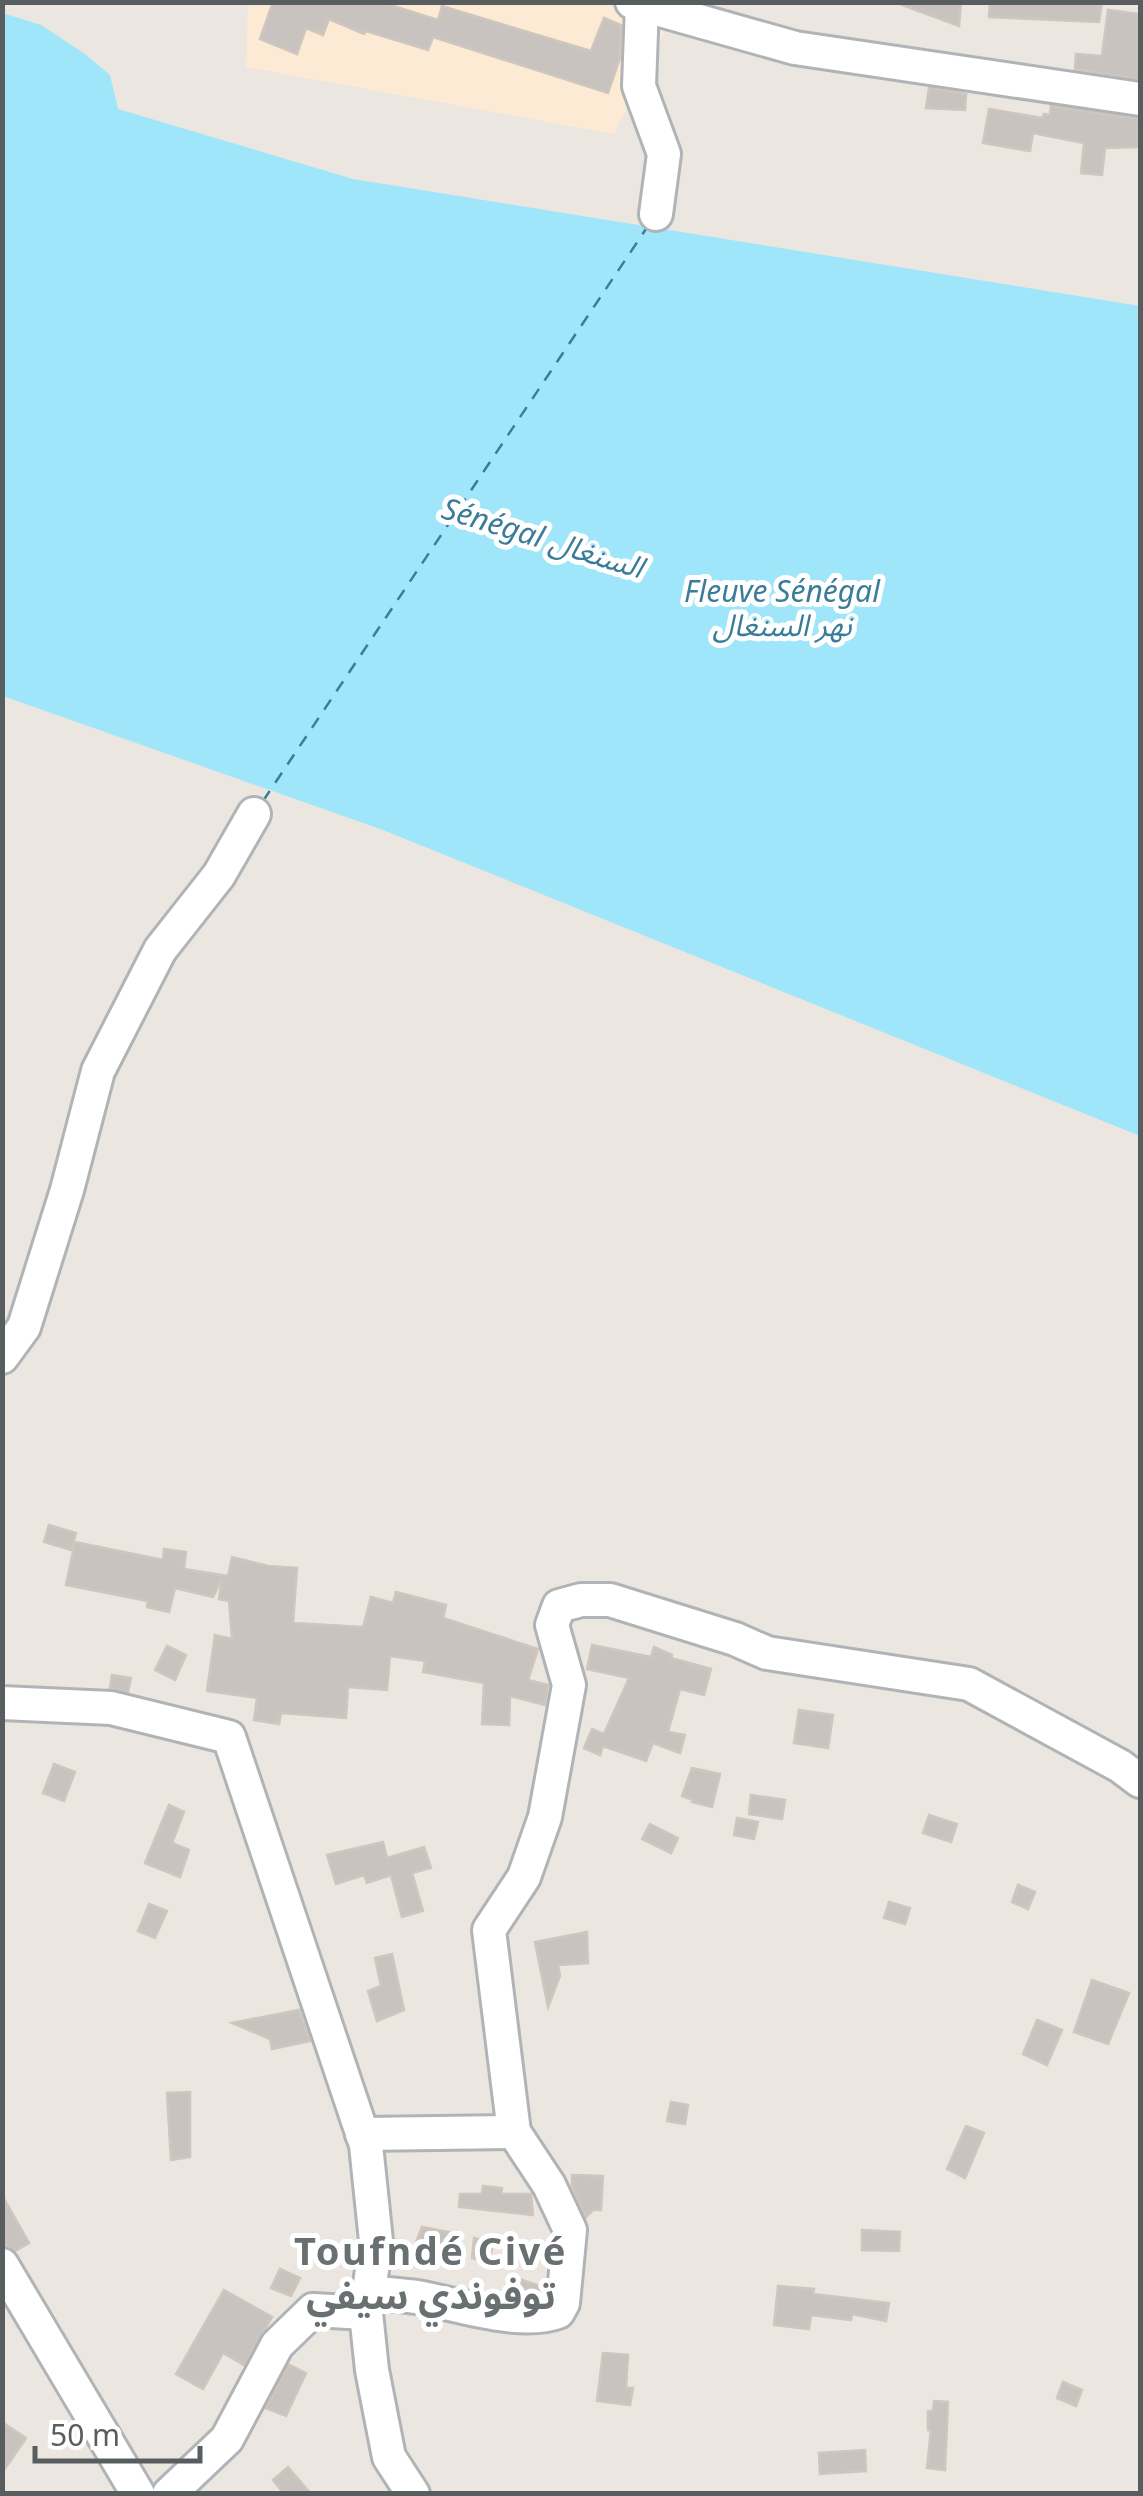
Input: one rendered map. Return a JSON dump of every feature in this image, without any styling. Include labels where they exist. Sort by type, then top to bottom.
[{"type":"street","points":[[656,214],[664,154],[638,86],[637,4],[795,48],[1140,99]]},
{"type":"street","points":[[2,1357],[24,1326],[67,1190],[98,1071],[160,950],[219,875],[254,814]]},
{"type":"street","points":[[169,2494],[227,2438],[277,2344],[314,2310],[413,2297],[491,2312],[547,2316],[558,2312],[563,2303],[570,2230],[549,2185],[514,2132],[489,1930],[524,1877],[545,1817],[569,1685],[552,1625],[559,1606],[581,1600],[610,1600],[735,1638],[767,1653],[969,1684],[1120,1766],[1140,1781]]},
{"type":"street","points":[[2,1703],[111,1708],[229,1737],[366,2146],[376,2241],[368,2303],[372,2370],[389,2457],[413,2494]]},
{"type":"street","points":[[362,2134],[514,2132]]},
{"type":"street","points":[[2,2265],[138,2494]]},
{"type":"shaded area","points":[[611,2],[669,23],[614,134],[246,67],[248,3]]},
{"type":"water","name":"Fleuve Sénégal نهر السنغال","points":[[3,13],[41,25],[85,54],[110,75],[118,109],[353,179],[1140,306],[1140,1136],[383,830],[3,696]]},
{"type":"building","points":[[273,2],[381,2],[438,20],[442,6],[591,51],[604,18],[621,25],[620,58],[608,93],[433,37],[428,50],[366,31],[364,34],[329,19],[323,35],[306,28],[297,54],[260,39]]},
{"type":"building","points":[[961,2],[959,26],[902,5]]},
{"type":"building","points":[[990,2],[1102,2],[1099,22],[989,17]]},
{"type":"building","points":[[1108,10],[1140,14],[1140,79],[1075,69],[1076,54],[1102,56]]},
{"type":"building","points":[[929,88],[966,94],[965,110],[926,108]]},
{"type":"building","points":[[1051,106],[1140,119],[1137,147],[1105,148],[1102,175],[1081,173],[1084,143],[1033,133],[1030,151],[983,143],[989,109],[1042,118],[1044,114],[1050,115]]},
{"type":"building","points":[[49,1525],[76,1533],[71,1550],[44,1542]]},
{"type":"building","points":[[75,1542],[163,1560],[164,1549],[186,1552],[184,1569],[228,1576],[232,1557],[297,1568],[293,1623],[363,1627],[371,1597],[393,1603],[396,1592],[446,1605],[443,1618],[538,1649],[528,1680],[548,1685],[545,1705],[510,1696],[509,1725],[482,1724],[484,1683],[423,1672],[425,1661],[390,1656],[387,1690],[348,1687],[346,1718],[281,1713],[279,1724],[254,1720],[257,1698],[207,1691],[215,1635],[232,1639],[229,1601],[219,1599],[222,1579],[213,1597],[175,1588],[169,1612],[147,1607],[148,1601],[66,1585]]},
{"type":"building","points":[[592,1645],[651,1657],[654,1647],[672,1655],[671,1658],[711,1669],[704,1695],[680,1689],[668,1732],[685,1735],[680,1753],[653,1743],[646,1761],[603,1746],[600,1755],[584,1748],[592,1729],[604,1734],[629,1678],[587,1669]]},
{"type":"building","points":[[167,1646],[186,1655],[175,1680],[155,1670]]},
{"type":"building","points":[[112,1675],[131,1678],[128,1692],[110,1688]]},
{"type":"building","points":[[799,1710],[833,1715],[828,1748],[794,1743]]},
{"type":"building","points":[[54,1764],[75,1772],[64,1801],[43,1793]]},
{"type":"building","points":[[692,1768],[720,1774],[712,1807],[682,1796]]},
{"type":"building","points":[[751,1795],[785,1800],[782,1819],[749,1814]]},
{"type":"building","points":[[169,1805],[184,1812],[172,1843],[189,1850],[180,1877],[145,1863]]},
{"type":"building","points":[[929,1815],[957,1824],[951,1842],[923,1833]]},
{"type":"building","points":[[737,1818],[758,1822],[754,1839],[734,1835]]},
{"type":"building","points":[[650,1824],[678,1838],[671,1853],[642,1839]]},
{"type":"building","points":[[383,1842],[387,1858],[424,1847],[431,1868],[412,1873],[423,1911],[402,1917],[391,1875],[367,1883],[364,1875],[336,1884],[327,1855]]},
{"type":"building","points":[[1018,1885],[1035,1892],[1028,1909],[1012,1902]]},
{"type":"building","points":[[889,1902],[910,1908],[905,1924],[884,1918]]},
{"type":"building","points":[[149,1904],[167,1911],[155,1938],[138,1931]]},
{"type":"building","points":[[587,1932],[588,1963],[558,1965],[560,1976],[548,2007],[535,1942]]},
{"type":"building","points":[[392,1954],[404,2010],[377,2021],[368,1991],[381,1986],[375,1958]]},
{"type":"building","points":[[1092,1980],[1129,1993],[1108,2044],[1074,2032]]},
{"type":"building","points":[[299,2010],[310,2041],[272,2049],[270,2039],[232,2023]]},
{"type":"building","points":[[1037,2020],[1062,2030],[1047,2065],[1023,2054]]},
{"type":"building","points":[[190,2092],[190,2157],[171,2160],[167,2093]]},
{"type":"building","points":[[671,2102],[688,2105],[685,2124],[667,2121]]},
{"type":"building","points":[[966,2126],[984,2133],[965,2178],[947,2169]]},
{"type":"building","points":[[572,2175],[603,2176],[601,2210],[593,2210],[586,2217],[572,2186]]},
{"type":"building","points":[[483,2186],[502,2188],[501,2194],[531,2194],[533,2215],[459,2207],[460,2194],[482,2194]]},
{"type":"building","points":[[2,2195],[29,2243],[15,2251],[2,2243]]},
{"type":"building","points":[[422,2227],[454,2233],[449,2258],[412,2253]]},
{"type":"building","points":[[862,2230],[900,2232],[899,2251],[862,2250]]},
{"type":"building","points":[[474,2238],[493,2243],[489,2262],[472,2258]]},
{"type":"building","points":[[280,2269],[300,2278],[291,2296],[271,2288]]},
{"type":"building","points":[[522,2280],[540,2286],[537,2296],[517,2296]]},
{"type":"building","points":[[778,2286],[889,2303],[886,2321],[852,2314],[851,2320],[811,2315],[809,2329],[774,2325]]},
{"type":"building","points":[[224,2290],[272,2317],[244,2365],[223,2353],[203,2389],[176,2374]]},
{"type":"building","points":[[603,2353],[628,2355],[626,2388],[633,2388],[630,2405],[597,2401]]},
{"type":"building","points":[[289,2365],[306,2373],[286,2416],[266,2408]]},
{"type":"building","points":[[1063,2382],[1082,2390],[1076,2406],[1057,2398]]},
{"type":"building","points":[[934,2401],[948,2402],[945,2470],[927,2468],[931,2430],[928,2411],[933,2411]]},
{"type":"building","points":[[2,2422],[26,2438],[2,2473]]},
{"type":"building","points":[[865,2450],[866,2471],[820,2474],[819,2453]]},
{"type":"building","points":[[288,2467],[311,2494],[284,2494],[273,2480]]},
{"type":"ferry route","points":[[263,801],[648,226]]},
{"type":"district","name":"Toufndé Civé توفوندي سيفي","points":[[431,2272]]},
{"type":"water label","name":"Sénégal السنغال","points":[[543,537]]}]
